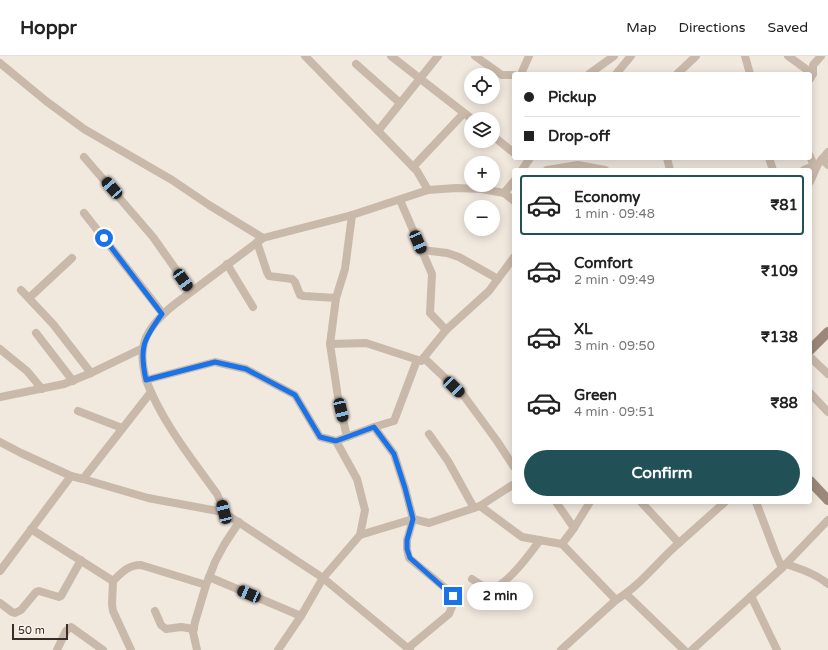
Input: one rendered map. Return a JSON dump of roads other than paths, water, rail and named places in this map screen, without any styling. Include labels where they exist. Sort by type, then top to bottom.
[{"type":"street","points":[[306,56],[413,167],[428,190]]},
{"type":"street","points":[[391,56],[464,112],[413,167]]},
{"type":"street","points":[[378,131],[438,56]]},
{"type":"street","points":[[476,56],[499,73],[512,75]]},
{"type":"street","points":[[592,72],[614,56]]},
{"type":"street","points":[[679,72],[696,56]]},
{"type":"street","points":[[745,56],[749,72]]},
{"type":"street","points":[[788,56],[806,72]]},
{"type":"street","points":[[812,77],[813,65],[821,56]]},
{"type":"street","points":[[522,72],[525,58]]},
{"type":"street","points":[[617,72],[627,58]]},
{"type":"street","points":[[0,63],[46,101],[84,129],[172,180],[260,240],[269,276],[292,279],[295,282],[300,294],[304,296],[336,298]]},
{"type":"street","points":[[356,64],[400,103]]},
{"type":"street","points":[[500,142],[512,151]]},
{"type":"street","points":[[812,178],[828,152]]},
{"type":"street","points":[[84,157],[153,237],[191,291]]},
{"type":"street","points":[[812,158],[820,164]]},
{"type":"street","points":[[809,168],[820,164]]},
{"type":"street","points":[[559,168],[578,165],[594,168]]},
{"type":"street","points":[[504,193],[512,183]]},
{"type":"street","points":[[224,512],[217,494],[171,430],[146,380],[142,363],[143,348],[150,331],[162,314],[260,240],[352,215],[428,190],[456,188],[482,189],[504,193],[512,199]]},
{"type":"street","points":[[400,200],[432,274],[430,313],[446,330]]},
{"type":"street","points":[[84,213],[162,314]]},
{"type":"street","points":[[347,437],[338,397],[330,344],[336,298],[345,269],[352,215]]},
{"type":"street","points":[[422,250],[447,253],[459,257],[498,279]]},
{"type":"street","points":[[29,298],[72,258]]},
{"type":"street","points":[[146,380],[215,362],[246,369],[295,395],[320,437],[336,441],[394,421],[420,359],[446,330],[489,291],[512,260]]},
{"type":"street","points":[[227,264],[253,307]]},
{"type":"street","points":[[21,290],[52,324],[91,373]]},
{"type":"street","points":[[812,348],[828,332]]},
{"type":"street","points":[[36,333],[73,381]]},
{"type":"street","points":[[330,344],[366,343],[420,359],[464,396],[512,464]]},
{"type":"street","points":[[0,398],[73,381],[143,348]]},
{"type":"street","points":[[0,349],[27,371],[42,389]]},
{"type":"street","points":[[812,359],[828,374]]},
{"type":"street","points":[[83,479],[151,392]]},
{"type":"street","points":[[812,395],[828,412]]},
{"type":"street","points":[[78,411],[122,428]]},
{"type":"street","points":[[0,442],[21,454],[71,476],[148,498],[224,512],[323,578],[409,649],[449,614],[454,602],[453,596],[450,592],[410,558],[407,549],[407,540],[413,519],[405,488],[394,454],[374,427]]},
{"type":"street","points":[[429,434],[477,507],[522,537],[562,544],[616,600]]},
{"type":"street","points":[[278,650],[301,616],[323,578],[360,535],[365,510],[357,479],[336,441]]},
{"type":"street","points":[[0,570],[71,476]]},
{"type":"street","points":[[812,483],[828,500]]},
{"type":"street","points":[[360,535],[413,519],[429,523],[477,507],[512,485]]},
{"type":"street","points":[[557,504],[574,528]]},
{"type":"street","points":[[562,544],[589,504]]},
{"type":"street","points":[[643,504],[679,543]]},
{"type":"street","points":[[757,504],[775,552],[784,566],[805,570],[828,584]]},
{"type":"street","points":[[561,650],[616,600],[626,594],[716,505]]},
{"type":"street","points":[[692,650],[784,566],[828,520]]},
{"type":"street","points":[[197,650],[193,632],[206,585],[224,545],[239,522]]},
{"type":"street","points":[[31,529],[113,581]]},
{"type":"street","points":[[472,579],[489,590],[495,589],[500,586],[526,559],[540,540]]},
{"type":"street","points":[[0,603],[15,613],[21,610],[36,592],[39,591],[59,597],[61,596],[81,560]]},
{"type":"street","points":[[131,650],[113,611],[112,604],[113,581],[127,567],[141,565],[206,585]]},
{"type":"street","points":[[210,577],[301,616]]},
{"type":"street","points":[[626,594],[684,650]]},
{"type":"street","points":[[751,596],[777,650]]},
{"type":"street","points":[[155,611],[161,625],[166,629],[181,627],[194,629]]},
{"type":"street","points":[[57,650],[66,631],[71,627],[103,650]]}]
